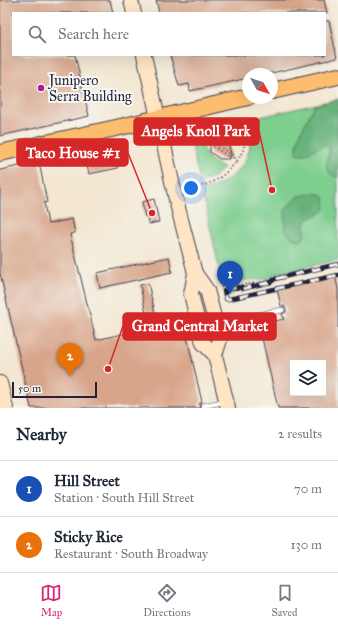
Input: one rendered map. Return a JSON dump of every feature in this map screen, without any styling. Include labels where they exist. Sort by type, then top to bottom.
[{"type":"main road","points":[[131,0],[134,12]]},
{"type":"main road","points":[[144,56],[195,273],[207,290],[220,340],[216,354],[227,404]]},
{"type":"main road","points":[[278,90],[338,76]]},
{"type":"main road","points":[[0,153],[242,98]]},
{"type":"main road","points":[[195,273],[191,294],[203,343],[216,354]]},
{"type":"main road","points":[[0,383],[6,408]]},
{"type":"lane","points":[[216,326],[248,317],[282,310]]},
{"type":"lane","points":[[203,406],[227,404]]},
{"type":"path","points":[[198,187],[211,184],[222,177],[242,154],[246,139],[242,118]]},
{"type":"path","points":[[212,141],[234,156],[237,161]]},
{"type":"path","points":[[210,144],[232,159],[234,156]]},
{"type":"path","points":[[81,154],[86,166]]},
{"type":"path","points":[[86,166],[86,164],[113,158]]},
{"type":"path","points":[[86,166],[113,162]]},
{"type":"path","points":[[221,287],[269,281],[274,277],[338,263]]},
{"type":"path","points":[[230,298],[239,296]]},
{"type":"green space","points":[[338,99],[338,260],[274,274],[268,279],[222,281],[202,191],[218,185],[226,180],[239,169],[244,162],[250,145],[250,132],[247,120]]},
{"type":"green space","points":[[338,99],[338,178],[332,175],[327,168],[329,147],[326,145],[322,146],[302,155],[298,154],[297,143],[315,105]]},
{"type":"green space","points":[[238,122],[241,136],[239,146],[229,138],[218,133],[210,135],[207,138],[204,143],[204,152],[211,160],[224,168],[214,177],[200,182],[190,139],[196,132]]},
{"type":"green space","points":[[321,194],[324,197],[325,208],[320,214],[308,219],[305,224],[304,237],[302,240],[297,240],[290,236],[285,230],[285,209],[299,196]]},
{"type":"building","name":"Junipero Serra Building","points":[[0,0],[110,0],[113,12],[12,12],[12,56],[75,56],[89,116],[0,136]]},
{"type":"building","points":[[156,0],[324,0],[327,13],[326,12],[159,12]]},
{"type":"building","points":[[326,21],[329,21],[337,58],[278,71],[278,68],[242,68],[242,79],[190,91],[189,84],[179,86],[170,56],[326,56]]},
{"type":"building","points":[[216,139],[229,146],[231,153],[229,159],[220,159],[210,152],[210,143]]},
{"type":"building","points":[[114,152],[118,168],[89,174],[85,158]]},
{"type":"building","points":[[39,162],[47,202],[44,203],[48,224],[72,219],[75,233],[70,234],[96,340],[149,328],[140,285],[148,283],[156,318],[169,317],[169,319],[180,316],[181,320],[183,320],[202,402],[199,404],[200,408],[31,408],[0,273],[0,170]]},
{"type":"building","points":[[154,199],[159,222],[149,224],[147,216],[145,217],[142,202]]},
{"type":"building","points":[[169,257],[172,272],[100,288],[97,273]]},
{"type":"building","points":[[335,275],[338,289],[338,408],[278,408],[259,325],[284,319],[282,314],[286,312],[286,309],[284,306],[281,306],[277,289]]},
{"type":"railway","points":[[338,264],[275,279],[271,282],[242,289],[242,287],[227,289],[227,291],[224,291],[226,299],[229,299],[338,275]]},
{"type":"place","name":"Junipero Serra Building","points":[[41,88]]},
{"type":"place","name":"Angels Knoll Park","points":[[272,190]]},
{"type":"place","name":"Taco House #1","points":[[152,213]]},
{"type":"place","name":"Hill Street","points":[[230,294]]},
{"type":"place","name":"Grand Central Market","points":[[108,369]]},
{"type":"place","name":"Sticky Rice","points":[[70,376]]}]
